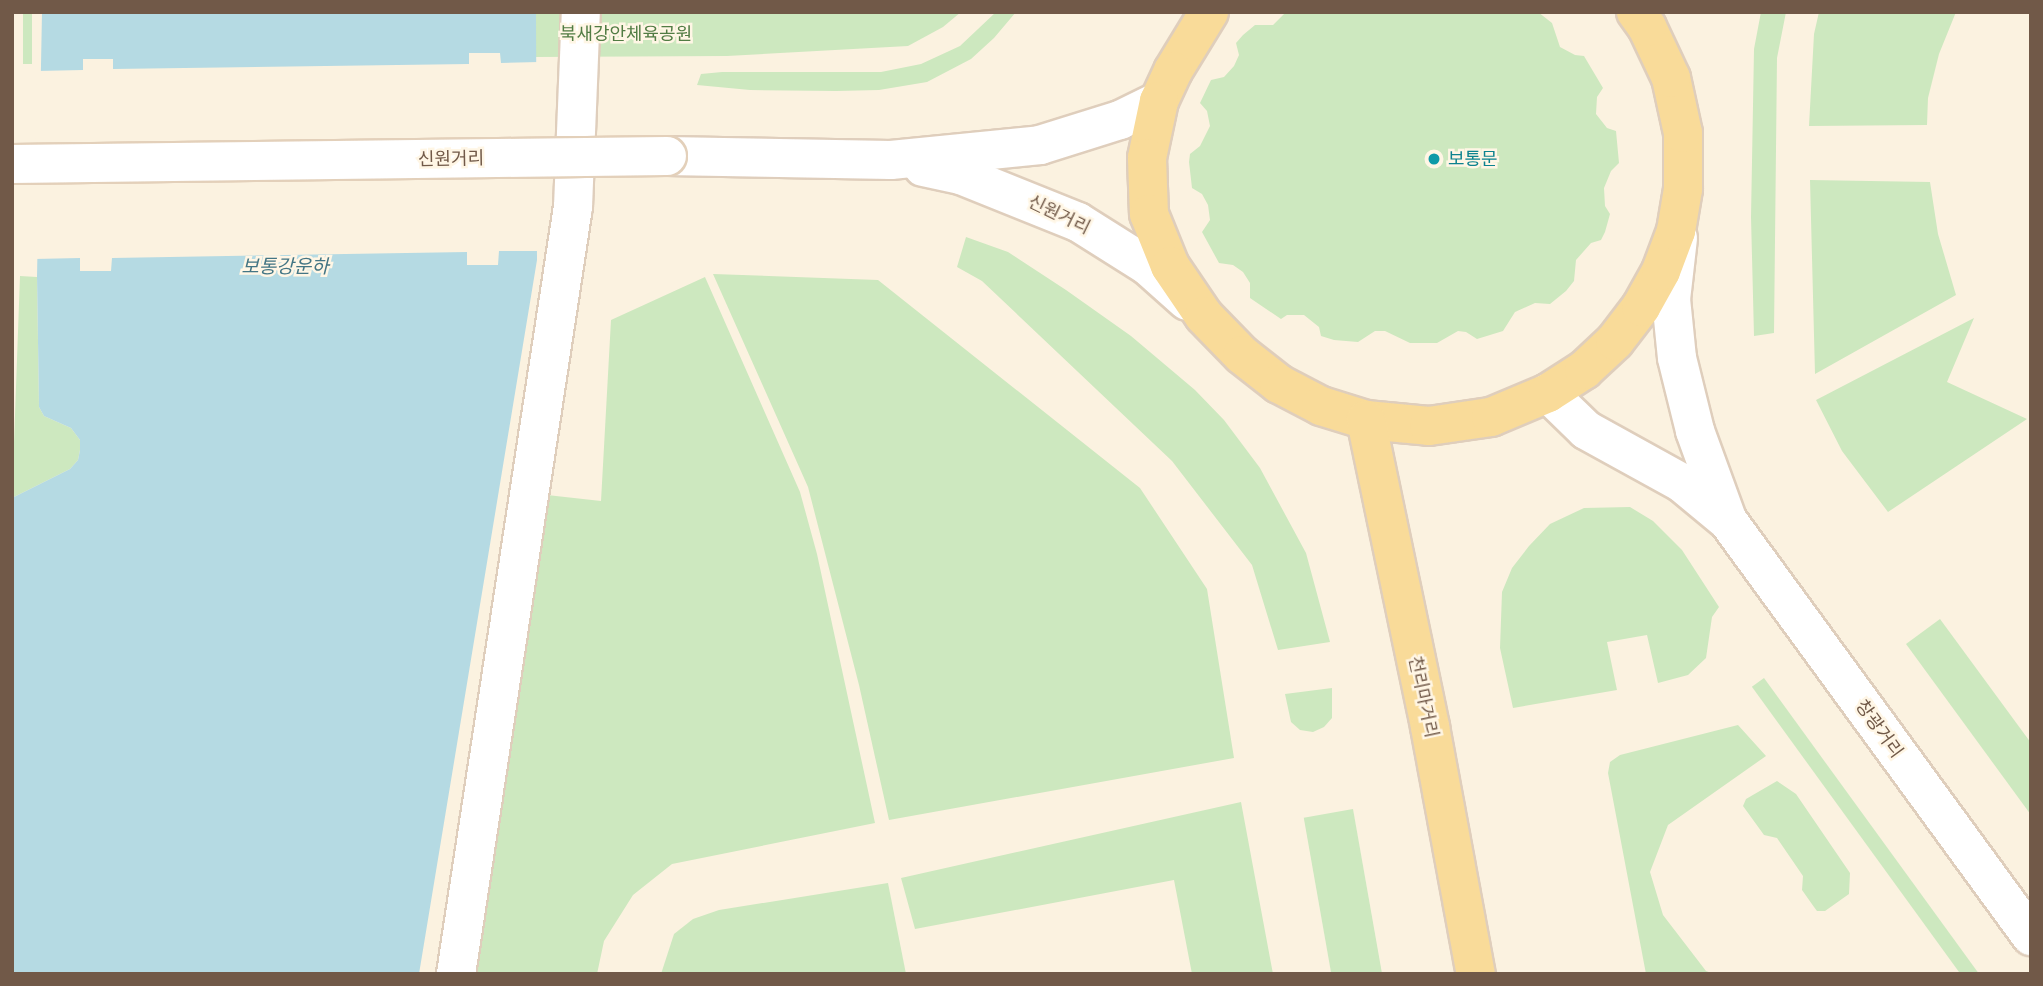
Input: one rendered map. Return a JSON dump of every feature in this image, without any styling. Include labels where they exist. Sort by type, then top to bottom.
[{"type":"main road","points":[[1198,18],[1159,101],[1147,158],[1149,214],[1170,267],[1204,316],[1242,355],[1279,384],[1321,406],[1366,420],[1429,426],[1491,416],[1549,393],[1584,370],[1615,341],[1641,307],[1661,271],[1672,241],[1683,189],[1683,133],[1672,83],[1647,27],[1636,12]]},
{"type":"main road","name":"천리마거리","points":[[1366,420],[1430,727],[1476,974]]},
{"type":"street","points":[[456,974],[573,207],[581,12]]},
{"type":"street","name":"신원거리","points":[[12,164],[667,156],[891,160],[1040,145],[1120,120],[1159,101]]},
{"type":"street","name":"신원거리","points":[[891,160],[961,175],[1078,222],[1148,266],[1204,316]]},
{"type":"street","name":"창광거리","points":[[1683,189],[1671,299],[1677,358],[1695,431],[1728,521]]},
{"type":"street","name":"창광거리","points":[[1549,393],[1586,430],[1682,484],[1728,521],[2031,936]]},
{"type":"green space","points":[[23,12],[32,12],[32,64],[23,64]]},
{"type":"green space","name":"북새강안체육공원","points":[[536,12],[961,12],[943,27],[908,46],[727,56],[535,57]]},
{"type":"green space","points":[[996,12],[1016,12],[971,59],[927,82],[879,90],[836,91],[750,90],[697,85],[701,74],[722,72],[881,72],[921,64],[960,46]]},
{"type":"green space","points":[[1286,12],[1538,12],[1552,23],[1560,47],[1575,55],[1584,56],[1603,88],[1597,97],[1596,114],[1607,128],[1616,131],[1619,163],[1611,171],[1604,188],[1605,206],[1610,214],[1605,232],[1601,240],[1591,243],[1576,260],[1574,281],[1566,291],[1550,304],[1535,303],[1515,312],[1503,331],[1477,339],[1466,332],[1458,331],[1437,343],[1410,343],[1385,331],[1375,331],[1358,342],[1334,340],[1321,336],[1319,327],[1304,315],[1287,315],[1281,319],[1250,298],[1250,283],[1243,272],[1233,265],[1219,263],[1202,232],[1210,220],[1208,205],[1202,194],[1192,188],[1190,154],[1200,146],[1210,126],[1207,111],[1200,103],[1211,80],[1224,77],[1234,66],[1239,55],[1236,43],[1255,25],[1273,25]]},
{"type":"green space","points":[[1761,12],[1786,12],[1777,58],[1774,333],[1754,336],[1751,217],[1754,49]]},
{"type":"green space","points":[[1819,12],[1956,12],[1939,54],[1928,98],[1927,125],[1809,126],[1814,34]]},
{"type":"green space","points":[[1810,180],[1930,182],[1938,234],[1956,295],[1815,374]]},
{"type":"green space","points":[[966,237],[1008,252],[1131,336],[1195,390],[1224,420],[1260,468],[1306,553],[1330,642],[1278,650],[1252,565],[1172,461],[982,281],[957,267]]},
{"type":"green space","points":[[713,274],[878,280],[1140,488],[1207,589],[1234,758],[889,820],[859,685],[808,487]]},
{"type":"green space","points":[[20,276],[37,277],[39,407],[44,416],[71,428],[80,440],[80,450],[78,460],[70,469],[12,498]]},
{"type":"green space","points":[[705,277],[800,492],[817,554],[875,823],[672,864],[633,895],[604,941],[597,974],[467,974],[538,494],[601,501],[611,320]]},
{"type":"green space","points":[[1974,318],[1947,382],[2027,419],[1888,512],[1842,451],[1816,400]]},
{"type":"green space","points":[[1630,507],[1653,521],[1682,550],[1719,607],[1712,617],[1706,658],[1688,675],[1658,683],[1647,635],[1607,642],[1617,690],[1513,708],[1500,648],[1502,592],[1512,568],[1550,524],[1584,508]]},
{"type":"green space","points":[[1940,619],[2031,743],[2031,815],[1906,644]]},
{"type":"green space","points":[[1764,678],[1979,974],[1961,974],[1752,687]]},
{"type":"green space","points":[[1332,688],[1332,718],[1324,727],[1313,732],[1300,730],[1291,722],[1285,694]]},
{"type":"green space","points":[[1738,725],[1766,756],[1668,825],[1650,872],[1663,915],[1706,971],[1714,974],[1646,974],[1608,773],[1610,762],[1620,755]]},
{"type":"green space","points":[[1777,781],[1796,794],[1850,873],[1849,894],[1825,911],[1817,911],[1802,890],[1803,876],[1777,838],[1764,835],[1743,806],[1746,799]]},
{"type":"green space","points":[[1241,802],[1273,974],[1192,974],[1174,880],[915,929],[901,878]]},
{"type":"green space","points":[[1353,809],[1382,974],[1331,974],[1304,818]]},
{"type":"green space","points":[[888,883],[906,974],[661,974],[674,934],[693,919],[719,910]]},
{"type":"water","name":"보통강운하","points":[[42,12],[536,12],[537,260],[419,974],[12,974],[12,498],[70,469],[78,460],[80,450],[80,440],[71,428],[44,416],[39,407],[37,277]]},
{"type":"pier","points":[[469,53],[500,53],[501,63],[539,62],[540,251],[499,251],[498,265],[467,265],[467,252],[112,258],[111,271],[80,271],[80,258],[34,259],[37,71],[83,70],[83,59],[113,59],[113,69],[469,64]]},
{"type":"place","name":"보통문","points":[[1434,159]]}]
